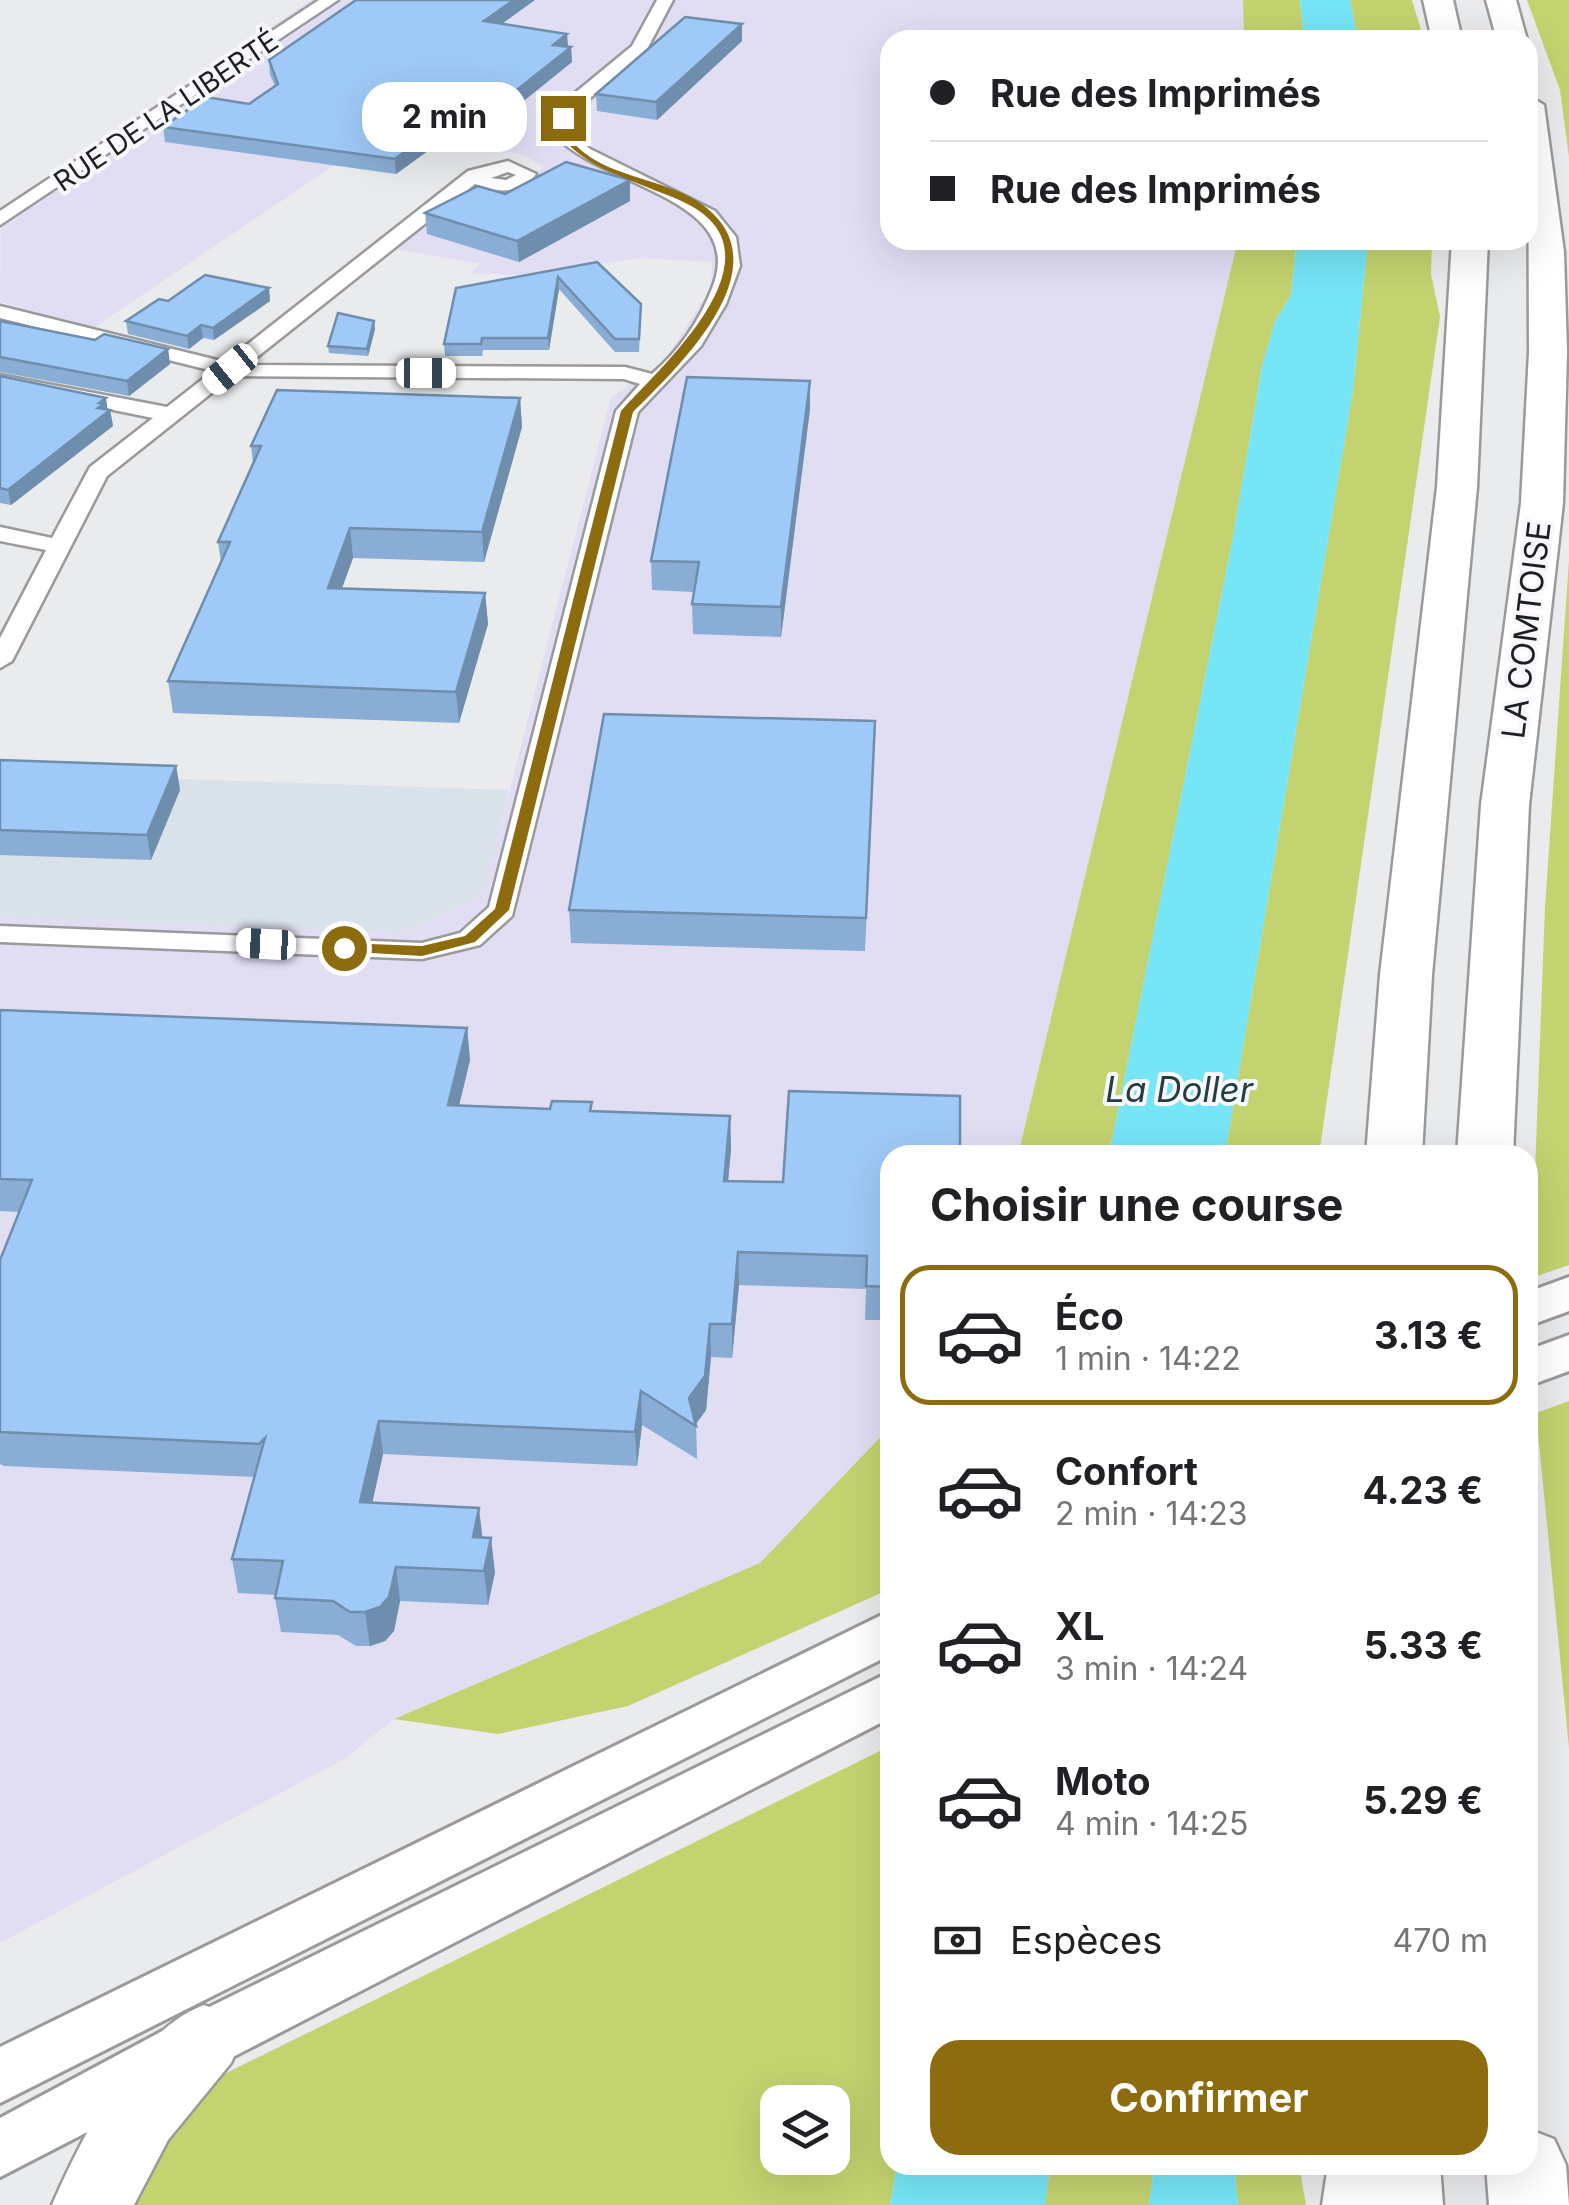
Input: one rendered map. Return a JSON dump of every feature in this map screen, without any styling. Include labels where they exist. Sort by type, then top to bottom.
[{"type":"highway","points":[[1438,0],[1445,30]]},
{"type":"highway","points":[[1501,0],[1509,30]]},
{"type":"highway","name":"LA COMTOISE","points":[[1486,1145],[1505,806],[1542,502],[1548,352],[1546,252],[1538,187]]},
{"type":"highway","points":[[1395,1145],[1406,975],[1457,487],[1469,250]]},
{"type":"highway","points":[[1548,352],[1569,408]]},
{"type":"highway","points":[[92,2205],[140,2115],[204,2039]]},
{"type":"highway","points":[[1362,2205],[1366,2175]]},
{"type":"highway","points":[[1400,2175],[1402,2205]]},
{"type":"highway","points":[[1527,2175],[1530,2205]]},
{"type":"main road","points":[[0,2076],[867,1642]]},
{"type":"main road","points":[[0,2149],[204,2039],[880,1697]]},
{"type":"street","name":"RUE DE LA LIBERTÉ","points":[[0,219],[330,0]]},
{"type":"street","points":[[0,934],[422,951],[470,939],[502,910],[627,411],[678,361],[716,306],[730,276],[730,248],[714,218],[686,199],[582,157],[562,132],[570,106],[638,49],[665,0]]},
{"type":"street","points":[[0,661],[98,472],[484,171]]},
{"type":"street","points":[[0,312],[230,369],[625,374],[654,382]]},
{"type":"street","points":[[0,381],[172,415]]},
{"type":"street","points":[[0,534],[59,546]]},
{"type":"shaded area","points":[[311,0],[1243,0],[1244,30],[880,30],[880,250],[1236,250],[1020,1145],[880,1145],[880,1438],[761,1563],[394,1719],[346,1758],[0,1943],[0,916],[400,933],[483,893],[611,397],[664,362],[711,287],[712,262],[641,258],[519,275],[470,273],[481,264],[395,249],[470,191],[510,196],[543,167],[522,154],[385,131],[92,329],[0,302],[1,209]]},
{"type":"shaded area","points":[[0,773],[509,790],[484,893],[400,933],[0,916]]},
{"type":"green space","points":[[1243,0],[1300,0],[1303,30],[1244,30]]},
{"type":"green space","points":[[1350,0],[1412,0],[1421,30],[1356,30]]},
{"type":"green space","points":[[1527,0],[1569,0],[1569,157],[1560,90]]},
{"type":"green space","points":[[1236,250],[1296,250],[1291,295],[1275,321],[1262,366],[1232,542],[1111,1145],[1020,1145]]},
{"type":"green space","points":[[1367,250],[1432,250],[1431,274],[1440,317],[1320,1145],[1227,1145],[1353,390]]},
{"type":"green space","points":[[1569,560],[1569,1265],[1538,1276],[1536,1145],[1545,907]]},
{"type":"green space","points":[[1569,1401],[1569,1748],[1538,1433],[1538,1412]]},
{"type":"green space","points":[[880,1437],[880,1593],[628,1706],[498,1734],[394,1719],[760,1563]]},
{"type":"green space","points":[[880,1751],[880,2175],[895,2175],[890,2205],[121,2205],[208,2082]]},
{"type":"green space","points":[[1049,2175],[1153,2175],[1149,2205],[1045,2205]]},
{"type":"green space","points":[[1235,2175],[1301,2175],[1306,2205],[1238,2205]]},
{"type":"water","points":[[1300,0],[1350,0],[1356,30],[1303,30]]},
{"type":"water","name":"La Doller","points":[[1296,250],[1367,250],[1353,390],[1227,1145],[1111,1145],[1232,542],[1262,366],[1275,321],[1291,295]]},
{"type":"water","points":[[895,2175],[1049,2175],[1045,2205],[890,2205]]},
{"type":"water","points":[[1153,2175],[1235,2175],[1238,2205],[1149,2205]]},
{"type":"building","points":[[356,0],[514,0],[484,21],[567,34],[553,45],[571,47],[479,120],[453,116],[395,159],[163,127],[206,97],[249,104],[278,84],[269,60]]},
{"type":"building","points":[[685,17],[742,24],[656,102],[596,94]]},
{"type":"building","points":[[566,162],[630,180],[517,241],[425,213],[478,186],[505,194]]},
{"type":"building","points":[[597,262],[641,304],[639,339],[615,339],[558,277],[548,338],[482,338],[481,344],[444,344],[456,288]]},
{"type":"building","points":[[205,275],[269,288],[213,328],[201,325],[187,336],[126,321],[159,299],[168,301]]},
{"type":"building","points":[[338,313],[374,321],[367,349],[328,346]]},
{"type":"building","points":[[0,321],[95,340],[104,334],[168,349],[127,381],[0,357]]},
{"type":"building","points":[[0,376],[106,398],[98,408],[110,410],[8,490],[0,488]]},
{"type":"building","points":[[687,377],[810,381],[781,607],[692,604],[699,562],[651,561]]},
{"type":"building","points":[[277,390],[520,398],[482,532],[350,528],[328,588],[485,593],[456,692],[168,681],[230,542],[218,542],[261,446],[251,446]]},
{"type":"building","points":[[604,714],[875,721],[866,918],[569,910]]},
{"type":"building","points":[[0,760],[176,766],[147,835],[0,830]]},
{"type":"building","points":[[0,1010],[467,1028],[448,1105],[550,1109],[552,1101],[592,1102],[590,1111],[730,1116],[724,1181],[783,1182],[789,1091],[960,1096],[960,1145],[880,1145],[880,1287],[866,1286],[867,1256],[738,1252],[732,1324],[710,1324],[705,1376],[689,1398],[696,1426],[641,1391],[635,1432],[379,1421],[360,1502],[479,1508],[473,1537],[491,1538],[484,1571],[396,1567],[389,1597],[380,1607],[365,1612],[350,1612],[333,1601],[275,1598],[283,1561],[232,1559],[265,1438],[259,1444],[0,1432],[0,1260],[32,1180],[0,1179]]},
{"type":"route","points":[[344,948],[422,951],[470,939],[502,910],[627,411],[638,396],[678,361],[716,306],[730,276],[730,248],[714,218],[686,199],[582,157],[562,132],[563,118]]}]
